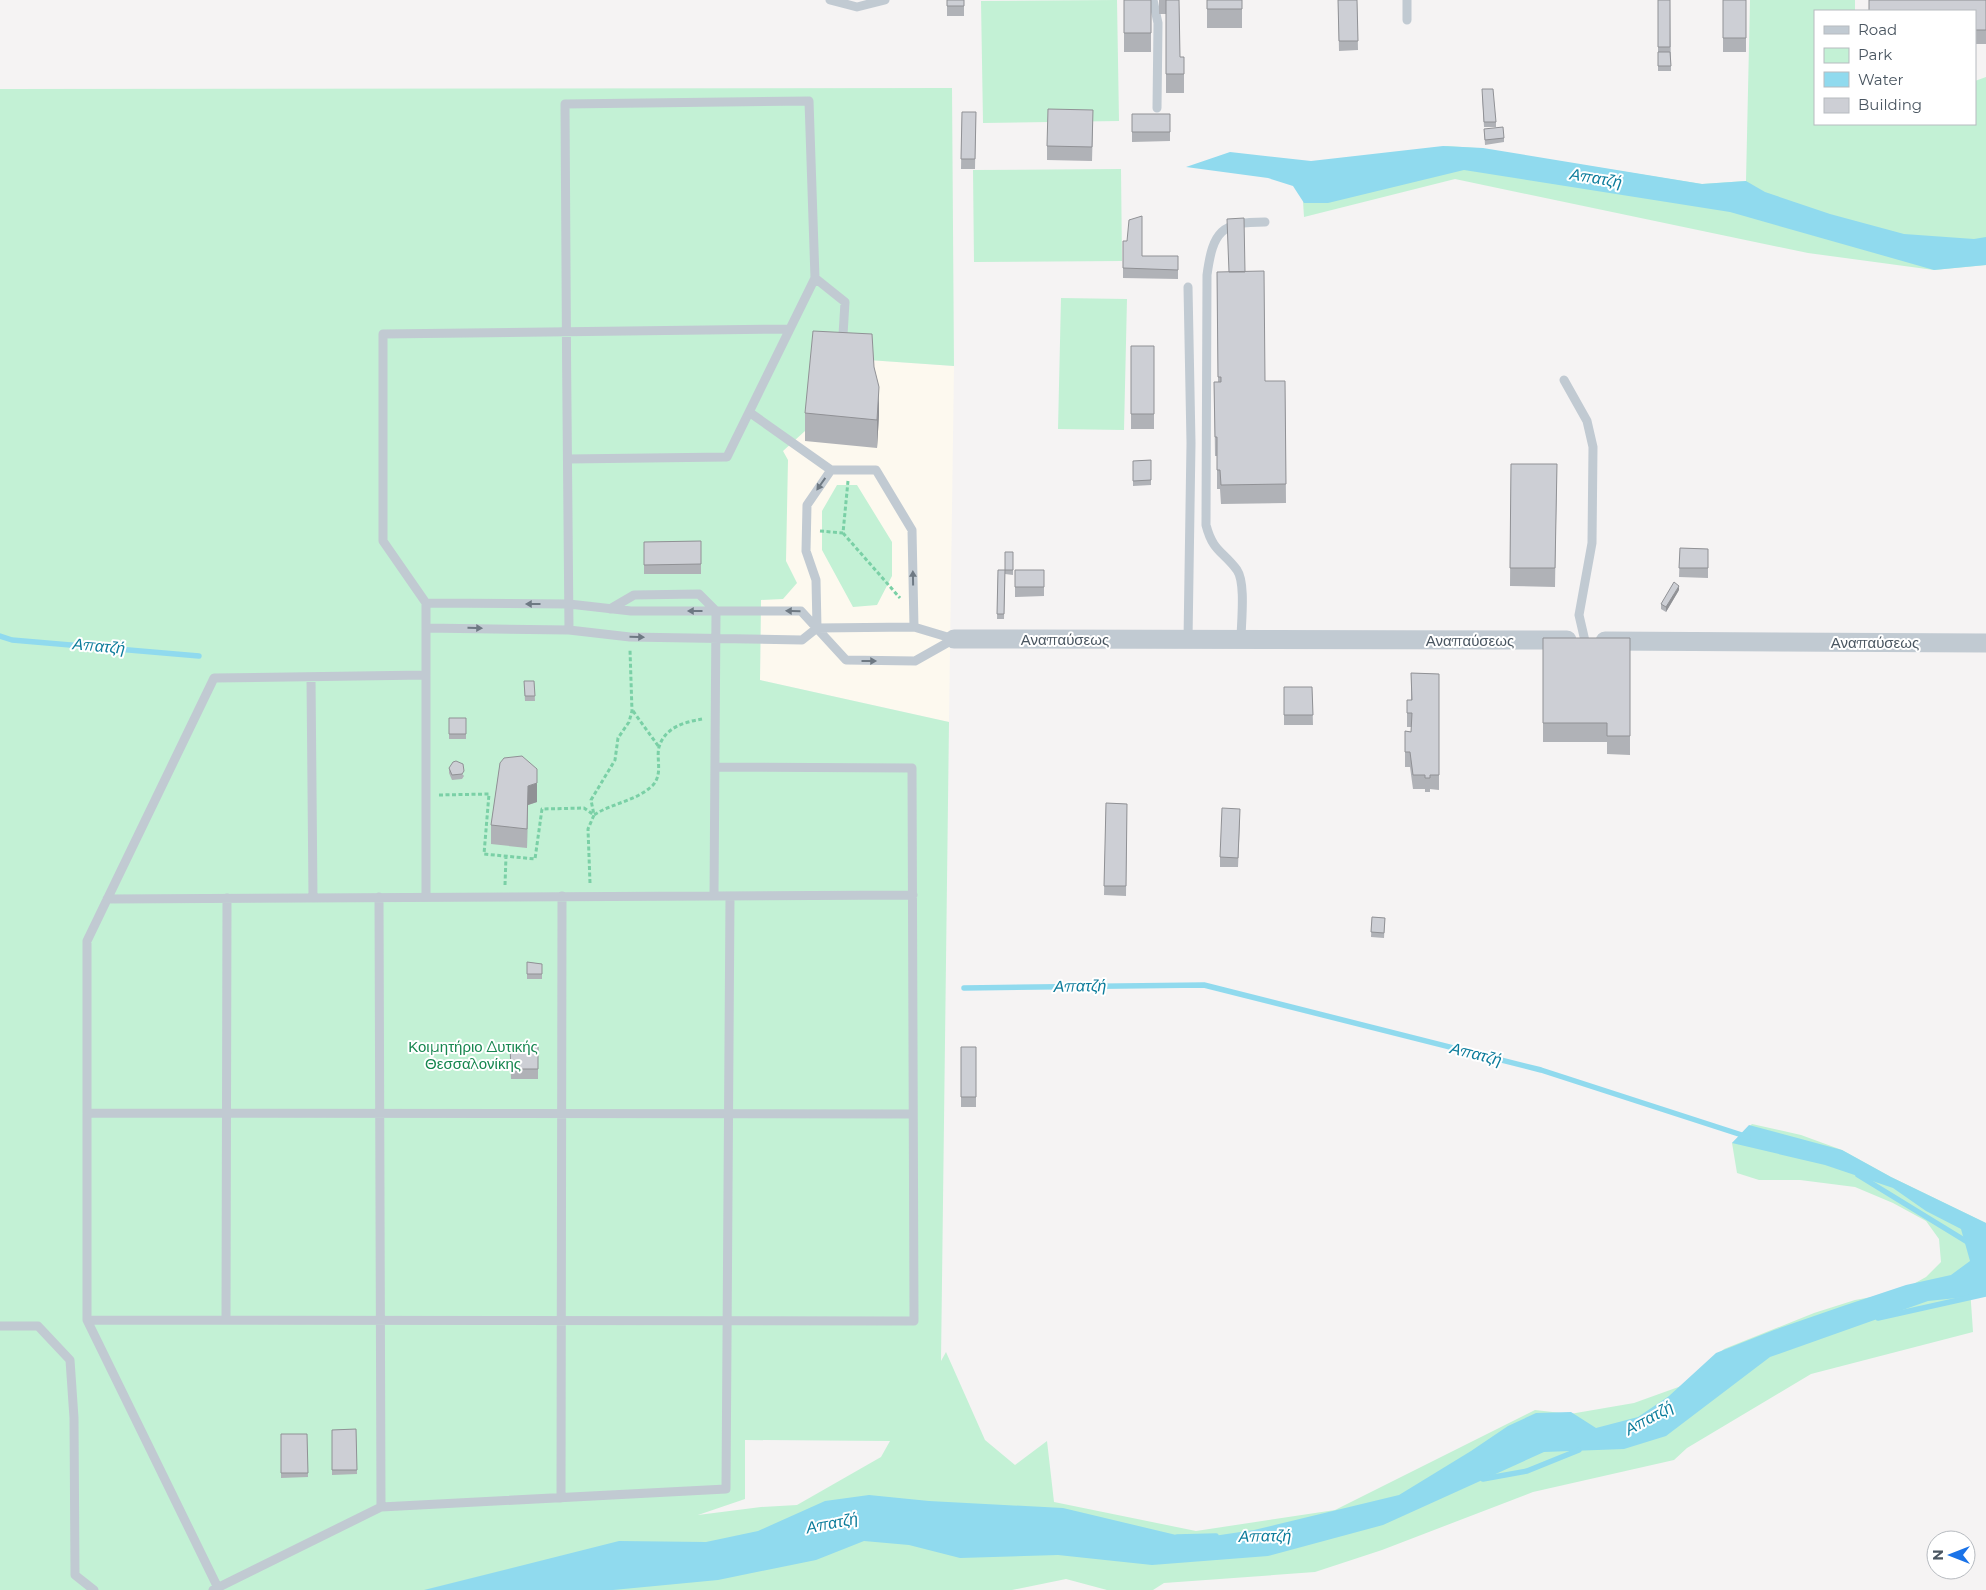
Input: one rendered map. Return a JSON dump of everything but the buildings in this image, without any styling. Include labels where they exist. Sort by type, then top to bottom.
[{"type":"street","name":"Αναπαύσεως","points":[[954,639],[1986,643]]},
{"type":"lane","points":[[830,0],[857,7],[885,0]]},
{"type":"lane","points":[[1153,0],[1158,23],[1157,108]]},
{"type":"lane","points":[[1407,0],[1407,20]]},
{"type":"lane","points":[[568,459],[727,457],[815,278],[809,101],[565,104],[569,630]]},
{"type":"lane","points":[[1241,640],[1241,583],[1238,571],[1217,550],[1210,540],[1206,525],[1207,275],[1215,241],[1224,228],[1237,224],[1266,222]]},
{"type":"lane","points":[[815,278],[845,302],[842,334]]},
{"type":"lane","points":[[1188,287],[1191,443],[1188,640]]},
{"type":"lane","points":[[426,897],[426,604],[383,541],[383,334],[789,329]]},
{"type":"lane","points":[[1564,380],[1587,421],[1594,447],[1592,543],[1579,615],[1585,640]]},
{"type":"lane","points":[[749,412],[831,470],[876,470],[912,530],[914,627]]},
{"type":"lane","points":[[817,628],[816,580],[806,551],[807,505],[831,470]]},
{"type":"lane","points":[[609,609],[634,594],[699,594],[716,611],[714,896]]},
{"type":"lane","points":[[426,604],[569,604],[631,611],[801,611],[846,660],[915,661],[954,639]]},
{"type":"lane","points":[[426,628],[569,630],[630,637],[802,640],[817,628],[914,627],[954,639]]},
{"type":"lane","points":[[426,675],[214,678],[87,941],[87,1320],[215,1589],[381,1507],[726,1489],[730,896]]},
{"type":"lane","points":[[311,677],[313,898]]},
{"type":"lane","points":[[87,1320],[914,1321],[912,768],[715,767]]},
{"type":"lane","points":[[107,899],[913,895]]},
{"type":"lane","points":[[561,1498],[562,896]]},
{"type":"lane","points":[[379,897],[381,1507]]},
{"type":"lane","points":[[226,1320],[227,898]]},
{"type":"lane","points":[[87,1113],[913,1114]]},
{"type":"lane","points":[[0,1326],[38,1326],[70,1360],[74,1418],[75,1575],[94,1590]]},
{"type":"path","points":[[844,533],[848,470]]},
{"type":"path","points":[[806,530],[844,533],[914,613]]},
{"type":"path","points":[[594,815],[591,800],[615,760],[618,738],[629,722],[632,711],[630,637]]},
{"type":"path","points":[[594,896],[590,882],[588,829],[594,815],[604,808],[644,793],[655,783],[660,764],[659,747],[632,711]]},
{"type":"path","points":[[659,747],[673,727],[689,721],[715,716]]},
{"type":"path","points":[[426,795],[489,794],[484,854],[535,858],[542,809],[584,808],[594,815]]},
{"type":"path","points":[[504,897],[506,856]]},
{"type":"shaded area","points":[[811,356],[954,366],[949,722],[760,680],[763,469]]},
{"type":"green space","points":[[1117,0],[1119,121],[983,123],[981,1]]},
{"type":"green space","points":[[1750,0],[1855,0],[1855,10],[1814,10],[1814,125],[1976,125],[1976,81],[1986,77],[1986,265],[1934,270],[1808,253],[1455,179],[1304,217],[1302,185],[1447,146],[1476,148],[1702,184],[1746,181]]},
{"type":"green space","name":"Κοιμητήριο Δυτικής Θεσσαλονίκης","points":[[952,88],[954,366],[811,356],[805,431],[783,451],[788,460],[786,561],[797,583],[783,599],[761,600],[760,680],[949,722],[941,1361],[946,1352],[985,1440],[1015,1465],[1047,1441],[1054,1502],[1196,1531],[1335,1510],[1535,1410],[1570,1414],[1634,1403],[1684,1385],[1724,1349],[1814,1313],[1855,1300],[1899,1292],[1926,1277],[1941,1262],[1939,1239],[1926,1221],[1893,1203],[1855,1187],[1800,1180],[1759,1180],[1737,1173],[1732,1143],[1752,1124],[1801,1135],[1842,1150],[1891,1177],[1986,1223],[1970,1288],[1973,1332],[1811,1374],[1687,1448],[1674,1460],[1533,1492],[1382,1550],[1315,1572],[1164,1583],[1153,1590],[1107,1590],[1066,1579],[1012,1590],[0,1590],[0,89]],"holes":[[[745,1440],[890,1441],[881,1457],[797,1505],[761,1507],[698,1515],[745,1499]]]},
{"type":"green space","points":[[1121,169],[1122,261],[974,262],[973,170]]},
{"type":"green space","points":[[1061,298],[1127,299],[1124,430],[1058,429]]},
{"type":"green space","points":[[837,485],[857,485],[892,542],[892,576],[877,605],[853,607],[822,550],[822,511]]},
{"type":"water","points":[[1443,146],[1483,148],[1702,184],[1746,181],[1765,192],[1830,214],[1904,234],[1974,239],[1986,237],[1986,265],[1934,270],[1730,212],[1464,170],[1328,203],[1304,203],[1293,186],[1268,178],[1186,167],[1230,152],[1311,161]]},
{"type":"water","points":[[1749,1125],[1842,1150],[1891,1177],[1986,1223],[1986,1295],[1928,1301],[1770,1357],[1666,1436],[1624,1449],[1544,1452],[1383,1525],[1268,1556],[1152,1565],[1058,1555],[960,1558],[909,1545],[864,1541],[816,1560],[718,1580],[613,1590],[424,1590],[619,1541],[706,1542],[758,1531],[825,1501],[869,1495],[929,1501],[1063,1508],[1193,1539],[1254,1530],[1399,1495],[1508,1426],[1536,1413],[1571,1412],[1596,1428],[1638,1417],[1669,1396],[1716,1353],[1774,1330],[1906,1285],[1951,1275],[1970,1261],[1961,1229],[1926,1211],[1893,1188],[1825,1165],[1732,1143]]},
{"type":"waterway","name":"Απατζή","points":[[0,636],[12,640],[199,656]]},
{"type":"waterway","name":"Απατζή","points":[[964,988],[1204,985],[1541,1070],[1748,1137]]},
{"type":"waterway","name":"Απατζή","points":[[1858,1175],[1969,1243]]},
{"type":"waterway","name":"Απατζή","points":[[1878,1318],[1986,1294]]},
{"type":"waterway","name":"Απατζή","points":[[1483,1479],[1527,1471],[1579,1450]]},
{"type":"waterway","name":"Απατζή","points":[[1177,1537],[1216,1536]]}]
